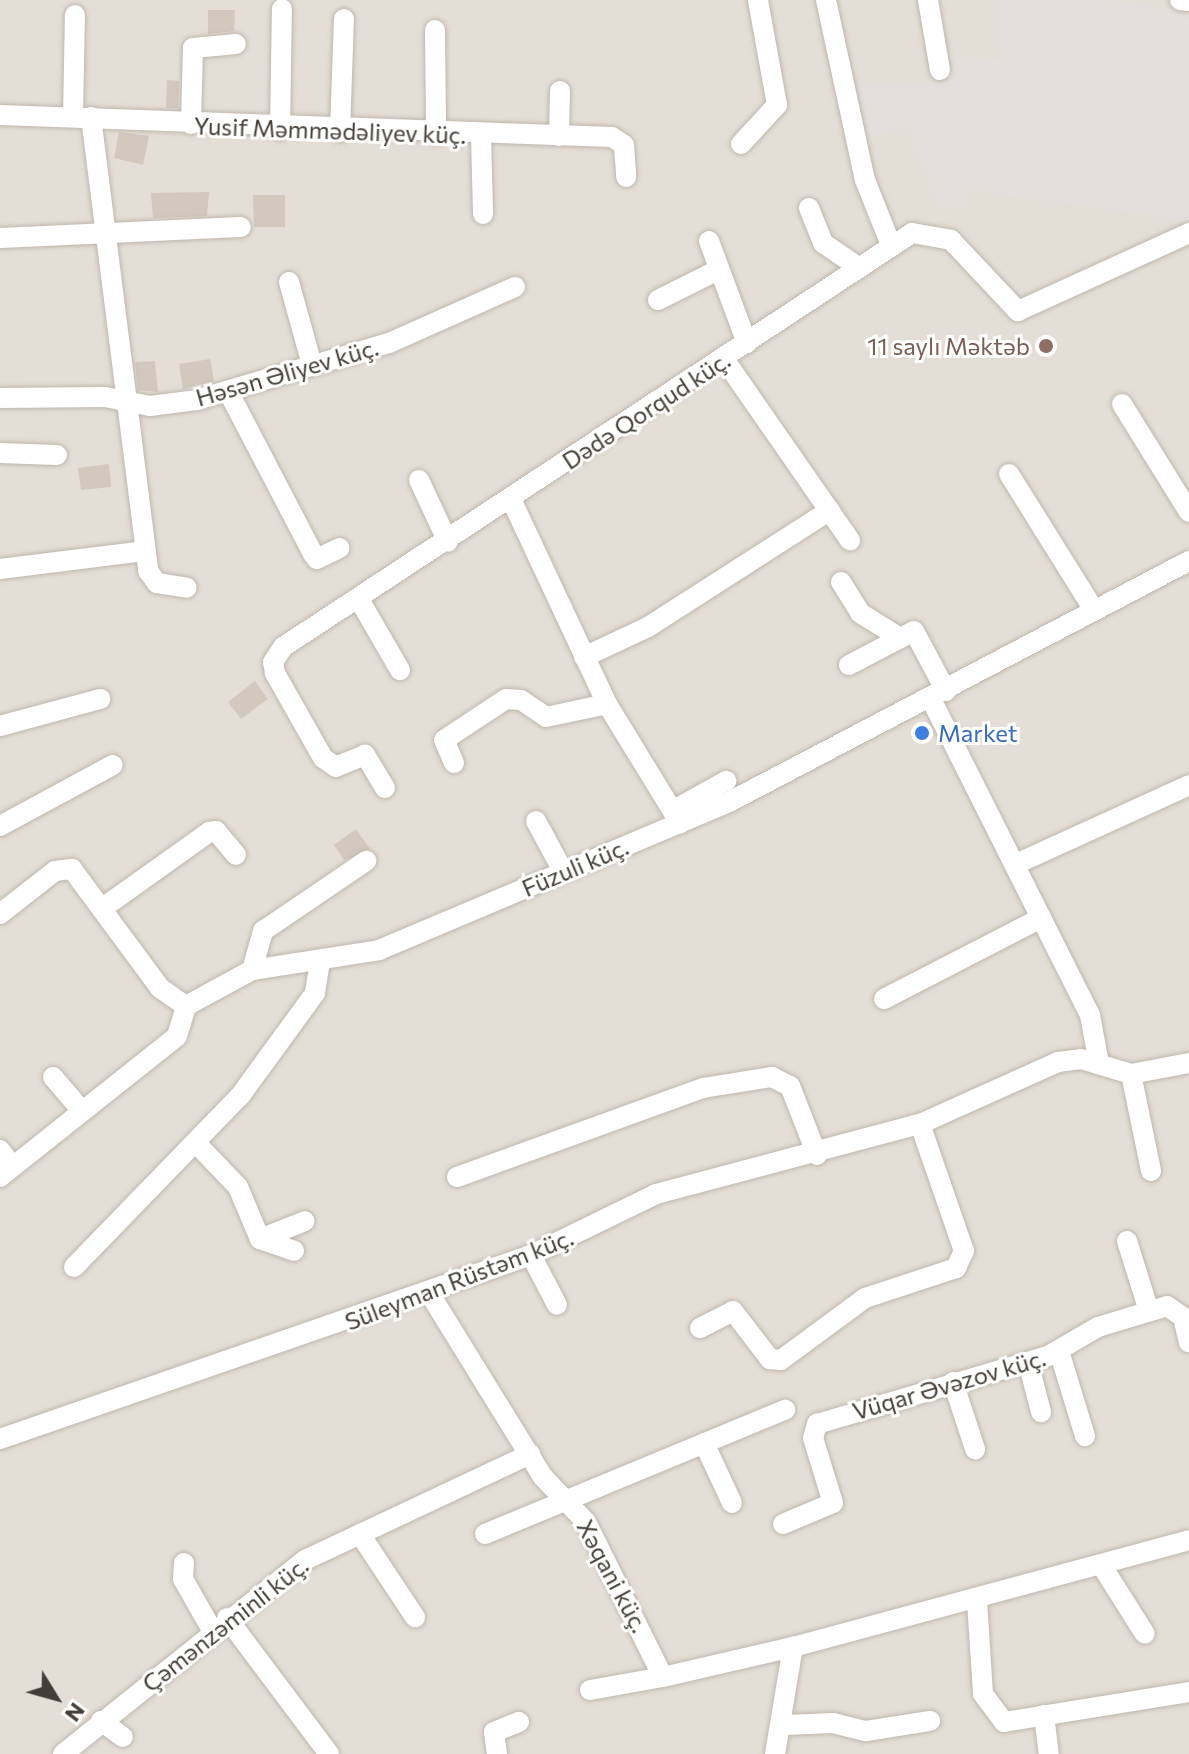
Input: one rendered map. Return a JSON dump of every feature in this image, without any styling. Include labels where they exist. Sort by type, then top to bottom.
[{"type":"street","points":[[741,144],[777,105],[758,0]]},
{"type":"street","points":[[826,0],[865,180],[891,245]]},
{"type":"street","points":[[928,0],[940,70]]},
{"type":"street","points":[[1180,0],[1189,1]]},
{"type":"street","points":[[280,130],[282,9]]},
{"type":"street","points":[[75,15],[82,116],[105,236],[144,551],[151,578],[187,588]]},
{"type":"street","points":[[340,132],[344,19]]},
{"type":"street","points":[[435,30],[436,134]]},
{"type":"street","points":[[191,124],[193,48],[236,44]]},
{"type":"street","points":[[559,136],[560,91]]},
{"type":"street","name":"Yusif Məmmədəliyev küç.","points":[[0,115],[82,116],[280,130],[621,139],[626,177]]},
{"type":"street","points":[[481,136],[483,214]]},
{"type":"street","points":[[809,208],[823,243],[858,267]]},
{"type":"street","points":[[0,238],[105,236],[241,227]]},
{"type":"street","name":"Dədə Qorqud küç.","points":[[385,788],[365,755],[330,766],[273,662],[283,647],[360,601],[912,233],[939,233],[1018,311],[1189,233]]},
{"type":"street","points":[[709,241],[747,343]]},
{"type":"street","points":[[658,300],[718,270]]},
{"type":"street","points":[[289,282],[312,365]]},
{"type":"street","name":"Həsən Əliyev küç.","points":[[0,398],[127,401],[150,406],[229,393],[389,343],[515,287]]},
{"type":"street","points":[[724,359],[850,540]]},
{"type":"street","points":[[229,393],[313,554],[317,559],[340,548]]},
{"type":"street","points":[[1122,404],[1189,512]]},
{"type":"street","points":[[0,453],[57,455]]},
{"type":"street","points":[[1009,474],[1094,610]]},
{"type":"street","points":[[419,480],[448,542]]},
{"type":"street","points":[[511,499],[607,704],[677,816],[726,781]]},
{"type":"street","points":[[584,657],[648,627],[830,510]]},
{"type":"street","points":[[0,569],[144,551]]},
{"type":"street","name":"Füzuli küç.","points":[[186,1006],[252,970],[320,962],[426,932],[938,695],[1189,561]]},
{"type":"street","points":[[841,582],[860,613],[897,636]]},
{"type":"street","points":[[360,601],[400,670]]},
{"type":"street","points":[[849,665],[897,636],[914,631],[938,695],[1041,918],[1090,1015],[1099,1064]]},
{"type":"street","points":[[0,726],[100,699]]},
{"type":"street","points":[[454,763],[444,740],[506,699],[521,700],[546,717],[607,704]]},
{"type":"street","points":[[0,826],[113,765]]},
{"type":"street","points":[[1016,864],[1189,785]]},
{"type":"street","points":[[536,821],[563,871]]},
{"type":"street","points":[[104,907],[209,832],[216,831],[236,855]]},
{"type":"street","points":[[252,970],[263,931],[366,861]]},
{"type":"street","points":[[0,914],[65,868],[79,874],[160,988],[186,1006],[177,1036],[6,1172],[0,1150]]},
{"type":"street","points":[[884,999],[1041,918]]},
{"type":"street","points":[[74,1267],[196,1143],[290,1028],[320,982],[320,962]]},
{"type":"street","name":"Süleyman Rüstəm küç.","points":[[0,1439],[531,1255],[656,1194],[817,1155],[920,1124],[1058,1062],[1099,1064],[1131,1074],[1189,1063]]},
{"type":"street","points":[[1131,1074],[1151,1171]]},
{"type":"street","points":[[53,1077],[82,1111]]},
{"type":"street","points":[[457,1177],[703,1088],[772,1077],[790,1086],[817,1155]]},
{"type":"street","points":[[700,1328],[733,1311],[770,1359],[781,1360],[865,1298],[956,1268],[964,1251],[920,1124]]},
{"type":"street","points":[[196,1143],[238,1187],[260,1239],[294,1251]]},
{"type":"street","points":[[260,1239],[305,1221]]},
{"type":"street","points":[[1127,1241],[1149,1311],[1175,1308],[1189,1342]]},
{"type":"street","points":[[531,1255],[557,1305]]},
{"type":"street","name":"Xəqani küç.","points":[[428,1291],[530,1454],[586,1522],[663,1677]]},
{"type":"street","name":"Vüqar Əvəzov küç.","points":[[783,1524],[833,1503],[813,1438],[817,1424],[1028,1362],[1059,1351],[1098,1327],[1149,1311]]},
{"type":"street","points":[[1059,1351],[1085,1436]]},
{"type":"street","points":[[1028,1362],[1041,1412]]},
{"type":"street","points":[[953,1382],[975,1449]]},
{"type":"street","points":[[485,1534],[785,1410]]},
{"type":"street","points":[[704,1443],[732,1503]]},
{"type":"street","name":"Çəmənzəminli küç.","points":[[63,1754],[220,1624],[305,1560],[530,1454]]},
{"type":"street","points":[[360,1534],[415,1617]]},
{"type":"street","points":[[590,1690],[663,1677],[977,1601],[1189,1540]]},
{"type":"street","points":[[184,1563],[183,1579],[329,1754]]},
{"type":"street","points":[[1102,1566],[1145,1634]]},
{"type":"street","points":[[977,1601],[988,1708],[1004,1722],[1189,1692]]},
{"type":"street","points":[[775,1754],[784,1725],[793,1647]]},
{"type":"street","points":[[1044,1715],[1049,1754]]},
{"type":"street","points":[[101,1721],[123,1737]]},
{"type":"street","points":[[784,1725],[833,1723],[866,1731],[930,1721]]},
{"type":"street","points":[[497,1754],[494,1732],[519,1722]]},
{"type":"shaded area","points":[[0,0],[1189,0],[1189,1754],[0,1754]]},
{"type":"shaded area","points":[[998,0],[1109,0],[1189,12],[1189,221],[968,190],[968,207],[938,207],[907,127],[869,139],[856,86],[948,86],[946,55],[1000,60]]},
{"type":"building","points":[[208,10],[235,10],[234,31],[208,34]]},
{"type":"building","points":[[167,80],[179,81],[178,108],[166,108]]},
{"type":"building","points":[[119,132],[149,136],[143,165],[114,158]]},
{"type":"building","points":[[209,192],[207,216],[153,218],[151,193]]},
{"type":"building","points":[[253,195],[285,195],[285,227],[254,227]]},
{"type":"building","points":[[210,359],[214,381],[183,389],[179,364]]},
{"type":"building","points":[[155,361],[158,392],[138,390],[135,362]]},
{"type":"building","points":[[109,464],[111,487],[81,490],[78,468]]},
{"type":"building","points":[[255,681],[268,699],[241,719],[228,702]]},
{"type":"building","points":[[356,829],[370,849],[344,860],[334,845]]},
{"type":"place","name":"11 saylı Məktəb","points":[[1046,346]]},
{"type":"place","name":"Market","points":[[922,733]]}]
